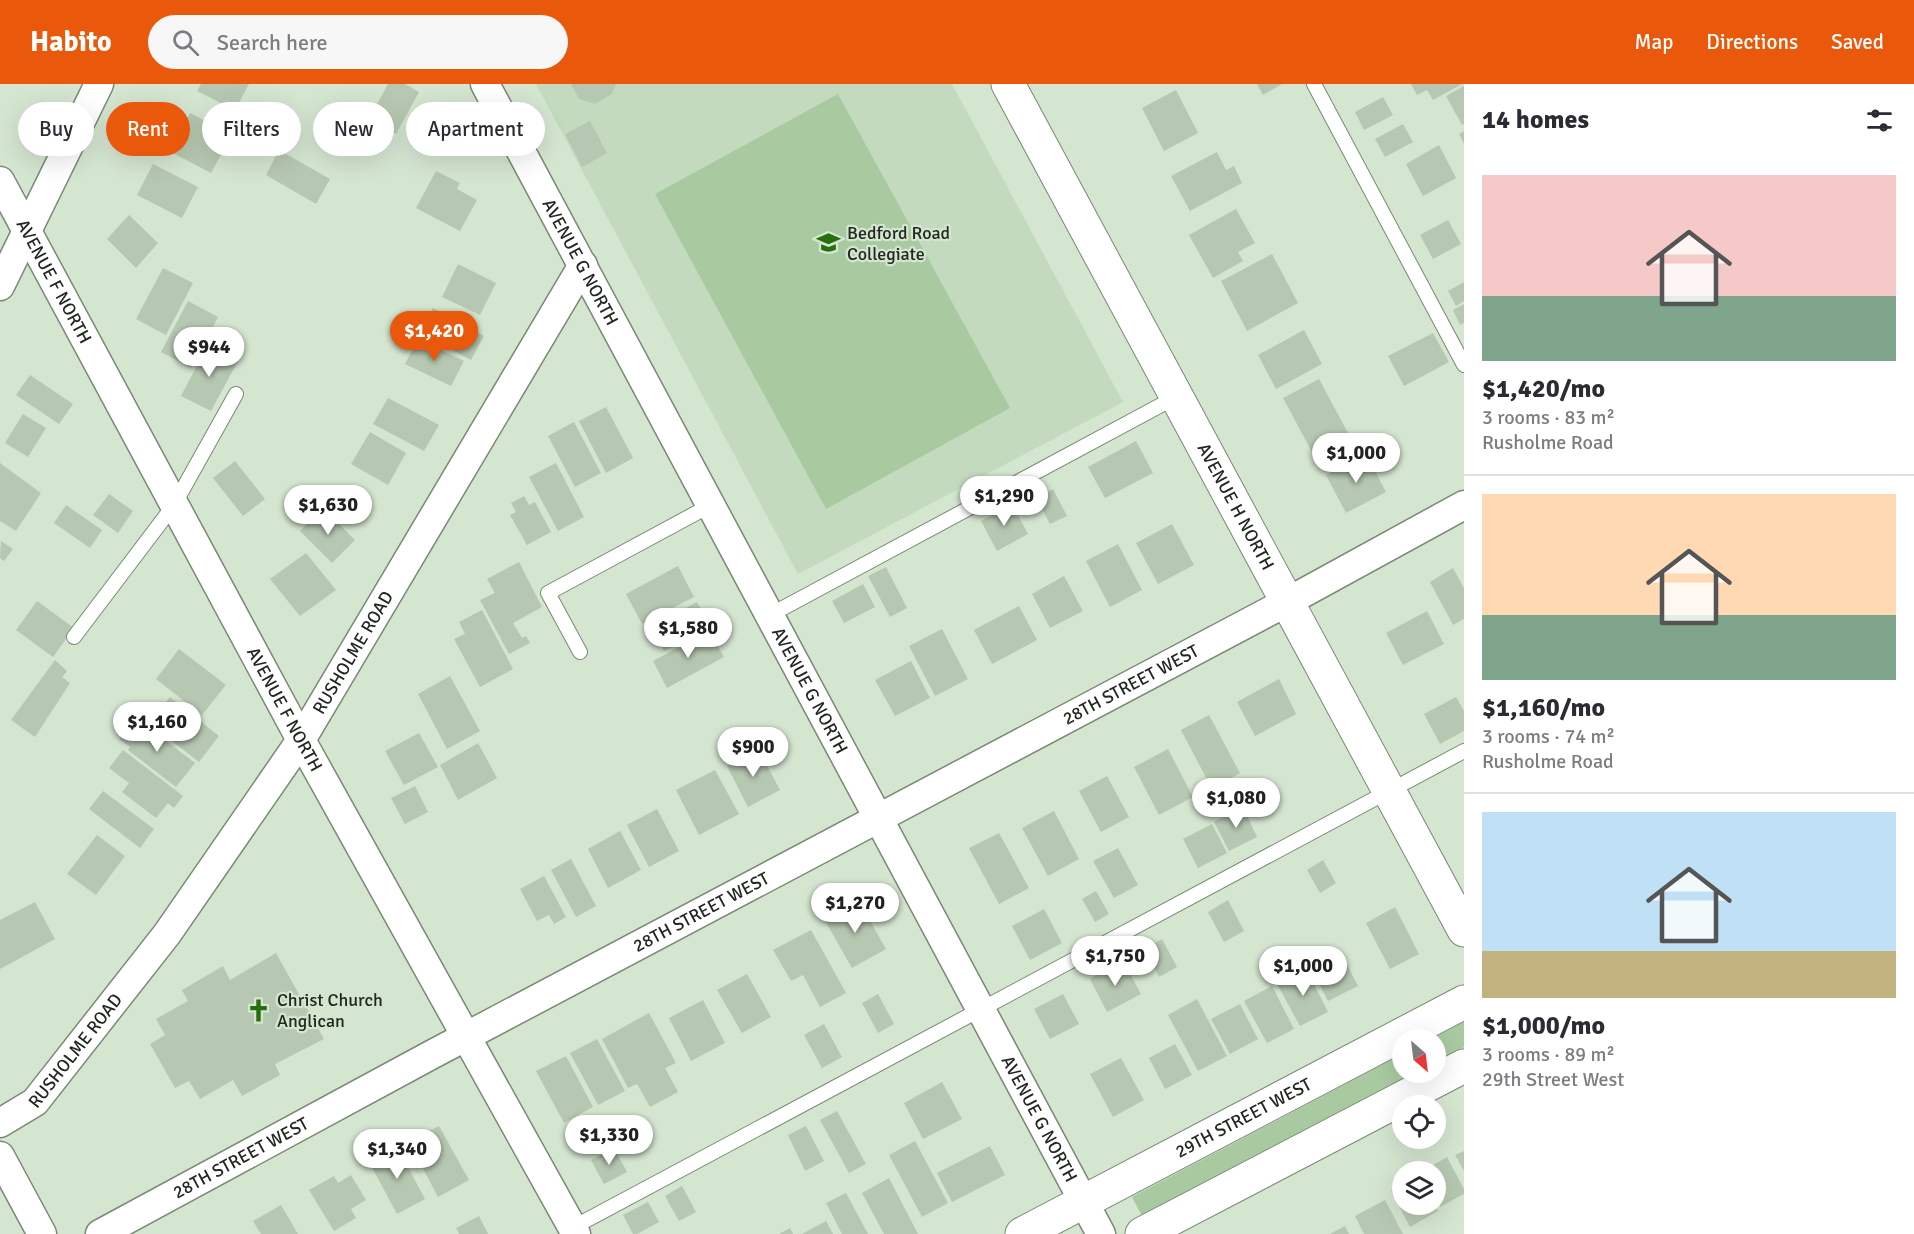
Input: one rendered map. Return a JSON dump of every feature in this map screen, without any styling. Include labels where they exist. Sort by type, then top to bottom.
[{"type":"street","points":[[0,286],[99,84]]},
{"type":"street","name":"AVENUE G NORTH","points":[[485,84],[1101,1234]]},
{"type":"street","name":"AVENUE H NORTH","points":[[1008,84],[1464,930]]},
{"type":"street","name":"AVENUE F NORTH","points":[[0,181],[301,740],[570,1232]]},
{"type":"street","name":"RUSHOLME ROAD","points":[[0,1123],[35,1102],[167,934],[301,740],[583,265]]},
{"type":"street","name":"28TH STREET WEST","points":[[100,1234],[878,817],[1287,602],[1464,505]]},
{"type":"street","name":"29TH STREET WEST","points":[[1022,1234],[1464,1002]]},
{"type":"street","points":[[1142,1234],[1464,1066]]},
{"type":"street","points":[[0,1156],[42,1234]]},
{"type":"lane","points":[[1314,84],[1464,365]]},
{"type":"lane","points":[[74,637],[174,505],[236,394]]},
{"type":"lane","points":[[770,615],[1176,397]]},
{"type":"lane","points":[[580,652],[548,593],[711,505]]},
{"type":"lane","points":[[570,1232],[1464,751]]},
{"type":"shaded area","name":"Bedford Road Collegiate","points":[[536,84],[952,84],[1123,402],[798,574]]},
{"type":"shaded area","points":[[838,94],[1010,408],[826,509],[655,194]]},
{"type":"shaded area","points":[[1464,1021],[1464,1047],[1446,1057],[1446,1031]]},
{"type":"shaded area","points":[[1392,1059],[1392,1083],[1397,1083],[1143,1218],[1132,1197]]},
{"type":"building","points":[[201,84],[249,84],[239,102],[219,102],[197,91]]},
{"type":"building","points":[[388,84],[405,84],[419,92],[414,102],[406,102],[406,116],[396,134],[394,133],[394,102],[378,102]]},
{"type":"building","points":[[571,84],[616,84],[612,94],[595,104],[579,99]]},
{"type":"building","points":[[1257,84],[1282,84],[1263,95]]},
{"type":"building","points":[[1411,84],[1462,84],[1433,100],[1427,90],[1417,95]]},
{"type":"building","points":[[1464,86],[1464,124],[1462,125],[1446,96]]},
{"type":"building","points":[[1176,90],[1198,133],[1164,151],[1142,108]]},
{"type":"building","points":[[1383,97],[1393,115],[1364,130],[1355,112]]},
{"type":"building","points":[[190,113],[202,119],[202,156],[220,156],[211,173],[179,156],[190,156]]},
{"type":"building","points":[[590,121],[607,153],[582,167],[565,134]]},
{"type":"building","points":[[1403,124],[1413,142],[1385,157],[1375,139]]},
{"type":"building","points":[[1464,131],[1464,144],[1459,134]]},
{"type":"building","points":[[1439,145],[1456,178],[1423,196],[1406,164]]},
{"type":"building","points":[[1217,152],[1226,170],[1234,166],[1242,183],[1190,211],[1171,176]]},
{"type":"building","points":[[276,156],[290,156],[330,179],[316,204],[266,175]]},
{"type":"building","points":[[153,164],[198,187],[182,218],[137,195]]},
{"type":"building","points":[[436,171],[460,183],[457,189],[477,200],[460,231],[416,208]]},
{"type":"building","points":[[1236,209],[1255,243],[1238,252],[1243,261],[1213,278],[1189,235]]},
{"type":"building","points":[[129,215],[158,243],[136,268],[107,239]]},
{"type":"building","points":[[1448,220],[1461,244],[1433,259],[1420,235]]},
{"type":"building","points":[[1272,254],[1298,303],[1247,331],[1221,281]]},
{"type":"building","points":[[458,264],[496,283],[480,315],[442,297]]},
{"type":"building","points":[[163,268],[193,283],[166,335],[136,319]]},
{"type":"building","points":[[1464,282],[1464,301],[1456,306],[1448,291]]},
{"type":"building","points":[[188,301],[218,317],[191,368],[161,352]]},
{"type":"building","points":[[1464,304],[1464,323],[1460,325],[1453,310]]},
{"type":"building","points":[[433,308],[484,336],[471,360],[418,332]]},
{"type":"building","points":[[1304,330],[1322,364],[1276,389],[1258,355]]},
{"type":"building","points":[[1433,333],[1449,362],[1404,386],[1388,356]]},
{"type":"building","points":[[418,339],[464,361],[451,386],[405,364]]},
{"type":"building","points":[[208,345],[238,361],[211,411],[181,396]]},
{"type":"building","points":[[30,375],[73,404],[59,424],[16,395]]},
{"type":"building","points":[[1319,379],[1348,433],[1312,452],[1283,398]]},
{"type":"building","points":[[388,398],[439,425],[424,451],[373,424]]},
{"type":"building","points":[[606,407],[633,458],[606,473],[579,421]]},
{"type":"building","points":[[23,414],[46,428],[28,457],[5,443]]},
{"type":"building","points":[[574,422],[601,473],[575,487],[548,436]]},
{"type":"building","points":[[370,432],[406,453],[388,485],[351,464]]},
{"type":"building","points":[[1136,441],[1153,473],[1105,498],[1088,467]]},
{"type":"building","points":[[1366,454],[1386,492],[1346,513],[1326,475]]},
{"type":"building","points":[[235,461],[265,499],[243,516],[213,478]]},
{"type":"building","points":[[0,463],[41,493],[16,531],[0,521]]},
{"type":"building","points":[[556,463],[584,517],[558,531],[529,477]]},
{"type":"building","points":[[1053,489],[1067,516],[1050,524],[1036,498]]},
{"type":"building","points":[[109,494],[133,511],[118,533],[93,515]]},
{"type":"building","points":[[524,496],[529,505],[535,502],[551,532],[527,545],[510,515],[516,512],[511,503]]},
{"type":"building","points":[[1012,504],[1028,534],[997,551],[981,521]]},
{"type":"building","points":[[66,505],[102,530],[90,548],[54,523]]},
{"type":"building","points":[[323,508],[355,540],[332,563],[300,531]]},
{"type":"building","points":[[1172,524],[1194,565],[1158,584],[1136,543]]},
{"type":"building","points":[[1,541],[13,549],[4,561],[0,558]]},
{"type":"building","points":[[1118,544],[1142,590],[1110,607],[1086,561]]},
{"type":"building","points":[[306,553],[336,590],[300,616],[270,579]]},
{"type":"building","points":[[519,562],[542,607],[513,623],[522,638],[526,636],[530,643],[509,654],[480,600],[495,593],[487,579]]},
{"type":"building","points":[[678,566],[694,597],[642,624],[626,594]]},
{"type":"building","points":[[886,567],[907,608],[890,617],[868,576]]},
{"type":"building","points":[[1453,568],[1464,588],[1464,619],[1453,625],[1430,582]]},
{"type":"building","points":[[1064,576],[1083,611],[1050,628],[1032,594]]},
{"type":"building","points":[[863,584],[875,607],[844,623],[832,601]]},
{"type":"building","points":[[37,601],[74,628],[53,657],[16,630]]},
{"type":"building","points":[[697,602],[710,626],[664,651],[651,627]]},
{"type":"building","points":[[1019,606],[1037,640],[992,664],[974,630]]},
{"type":"building","points":[[482,610],[513,669],[480,687],[454,639],[465,634],[459,622]]},
{"type":"building","points":[[1427,611],[1444,644],[1403,665],[1386,633]]},
{"type":"building","points":[[942,629],[968,679],[935,696],[909,646]]},
{"type":"building","points":[[709,631],[724,657],[667,688],[653,661]]},
{"type":"building","points":[[179,649],[226,685],[202,715],[156,679]]},
{"type":"building","points":[[55,660],[67,671],[62,677],[70,683],[35,737],[11,720]]},
{"type":"building","points":[[911,661],[930,698],[895,716],[875,680]]},
{"type":"building","points":[[450,676],[480,731],[447,749],[418,694]]},
{"type":"building","points":[[1279,679],[1296,714],[1255,736],[1237,702]]},
{"type":"building","points":[[170,697],[219,736],[199,762],[149,723]]},
{"type":"building","points":[[1456,697],[1464,711],[1464,731],[1440,744],[1424,714]]},
{"type":"building","points":[[1209,715],[1240,773],[1212,789],[1181,730]]},
{"type":"building","points":[[136,718],[195,763],[176,787],[128,750],[130,747],[119,739]]},
{"type":"building","points":[[419,733],[438,767],[404,785],[385,751]]},
{"type":"building","points":[[478,743],[497,778],[458,800],[440,765]]},
{"type":"building","points":[[758,749],[780,790],[748,807],[727,766]]},
{"type":"building","points":[[1168,749],[1193,797],[1159,815],[1134,767]]},
{"type":"building","points":[[123,750],[183,796],[174,808],[168,803],[156,818],[122,792],[129,783],[109,768]]},
{"type":"building","points":[[715,770],[739,814],[699,835],[676,790]]},
{"type":"building","points":[[1107,776],[1129,817],[1101,832],[1079,791]]},
{"type":"building","points":[[415,786],[428,812],[405,824],[391,798]]},
{"type":"building","points":[[103,791],[154,829],[140,848],[89,809]]},
{"type":"building","points":[[1243,807],[1257,837],[1229,851],[1214,822]]},
{"type":"building","points":[[657,809],[679,851],[649,867],[627,825]]},
{"type":"building","points":[[1054,811],[1079,859],[1048,876],[1022,828]]},
{"type":"building","points":[[1212,824],[1227,853],[1198,868],[1183,839]]},
{"type":"building","points":[[620,831],[641,870],[608,888],[588,849]]},
{"type":"building","points":[[999,833],[1029,888],[999,904],[969,848]]},
{"type":"building","points":[[97,835],[125,856],[96,895],[67,874]]},
{"type":"building","points":[[1118,848],[1138,885],[1114,898],[1093,861]]},
{"type":"building","points":[[571,859],[596,906],[576,917],[551,870]]},
{"type":"building","points":[[1323,860],[1336,883],[1320,893],[1307,870]]},
{"type":"building","points":[[544,876],[566,917],[554,924],[549,915],[537,921],[520,889]]},
{"type":"building","points":[[1096,891],[1109,914],[1095,922],[1082,899]]},
{"type":"building","points":[[858,900],[886,949],[852,968],[824,919]]},
{"type":"building","points":[[1228,900],[1244,931],[1224,942],[1208,912]]},
{"type":"building","points":[[35,902],[55,939],[0,969],[0,920]]},
{"type":"building","points":[[1395,907],[1419,954],[1390,969],[1366,923]]},
{"type":"building","points":[[1044,909],[1062,943],[1030,960],[1012,926]]},
{"type":"building","points":[[811,930],[846,993],[820,1007],[803,975],[791,981],[773,950]]},
{"type":"building","points":[[1162,939],[1177,967],[1159,977],[1144,949]]},
{"type":"building","points":[[1340,951],[1358,986],[1328,1001],[1310,966]]},
{"type":"building","points":[[276,953],[324,1039],[275,1064],[280,1075],[242,1096],[233,1080],[200,1099],[189,1081],[175,1088],[150,1044],[165,1035],[156,1019],[188,1001],[182,990],[223,966],[230,980]]},
{"type":"building","points":[[1123,961],[1141,994],[1107,1012],[1090,979]]},
{"type":"building","points":[[1306,968],[1328,1012],[1300,1026],[1277,984]]},
{"type":"building","points":[[747,974],[771,1017],[742,1033],[717,990]]},
{"type":"building","points":[[1272,986],[1294,1029],[1267,1043],[1244,1001]]},
{"type":"building","points":[[878,994],[894,1024],[878,1033],[862,1003]]},
{"type":"building","points":[[1063,994],[1079,1024],[1050,1039],[1034,1009]]},
{"type":"building","points":[[1197,999],[1227,1056],[1198,1071],[1168,1015]]},
{"type":"building","points":[[703,1000],[725,1043],[691,1061],[669,1018]]},
{"type":"building","points":[[1240,1004],[1258,1039],[1230,1054],[1211,1019]]},
{"type":"building","points":[[649,1013],[676,1063],[665,1068],[678,1092],[650,1107],[637,1084],[628,1088],[602,1039]]},
{"type":"building","points":[[824,1024],[842,1057],[822,1068],[804,1035]]},
{"type":"building","points":[[597,1039],[625,1091],[598,1105],[570,1053]]},
{"type":"building","points":[[1175,1044],[1192,1075],[1165,1089],[1149,1058]]},
{"type":"building","points":[[566,1056],[593,1107],[564,1123],[536,1071]]},
{"type":"building","points":[[1121,1058],[1144,1100],[1113,1117],[1090,1074]]},
{"type":"building","points":[[942,1082],[962,1119],[923,1139],[904,1103]]},
{"type":"building","points":[[837,1111],[866,1164],[849,1173],[820,1120]]},
{"type":"building","points":[[439,1126],[469,1180],[438,1197],[409,1142]]},
{"type":"building","points":[[806,1126],[824,1161],[805,1171],[788,1135]]},
{"type":"building","points":[[915,1141],[948,1203],[922,1217],[889,1155]]},
{"type":"building","points":[[396,1145],[425,1199],[397,1214],[368,1160]]},
{"type":"building","points":[[990,1146],[1005,1175],[952,1202],[937,1173]]},
{"type":"building","points":[[614,1148],[627,1172],[604,1184],[591,1160]]},
{"type":"building","points":[[1464,1151],[1464,1171],[1455,1155]]},
{"type":"building","points":[[1447,1157],[1464,1189],[1464,1194],[1446,1204],[1446,1161],[1440,1161]]},
{"type":"building","points":[[351,1175],[366,1200],[351,1209],[356,1218],[334,1231],[309,1190],[334,1176],[338,1183]]},
{"type":"building","points":[[889,1178],[918,1234],[884,1234],[862,1193]]},
{"type":"building","points":[[682,1186],[696,1212],[679,1221],[665,1196]]},
{"type":"building","points":[[846,1193],[868,1234],[842,1234],[826,1203]]},
{"type":"building","points":[[1385,1200],[1403,1234],[1364,1234],[1355,1216]]},
{"type":"building","points":[[648,1202],[659,1222],[633,1234],[623,1215]]},
{"type":"building","points":[[281,1205],[298,1234],[261,1234],[253,1221]]},
{"type":"building","points":[[1404,1215],[1431,1215],[1410,1227]]},
{"type":"building","points":[[479,1216],[488,1234],[459,1234],[456,1228]]},
{"type":"building","points":[[826,1221],[833,1234],[802,1234]]},
{"type":"building","points":[[1345,1226],[1349,1234],[1330,1234]]},
{"type":"building","points":[[790,1228],[793,1234],[779,1234]]},
{"type":"place","name":"Bedford Road Collegiate","points":[[829,243]]},
{"type":"place","name":"Christ Church Anglican","points":[[259,1010]]}]
